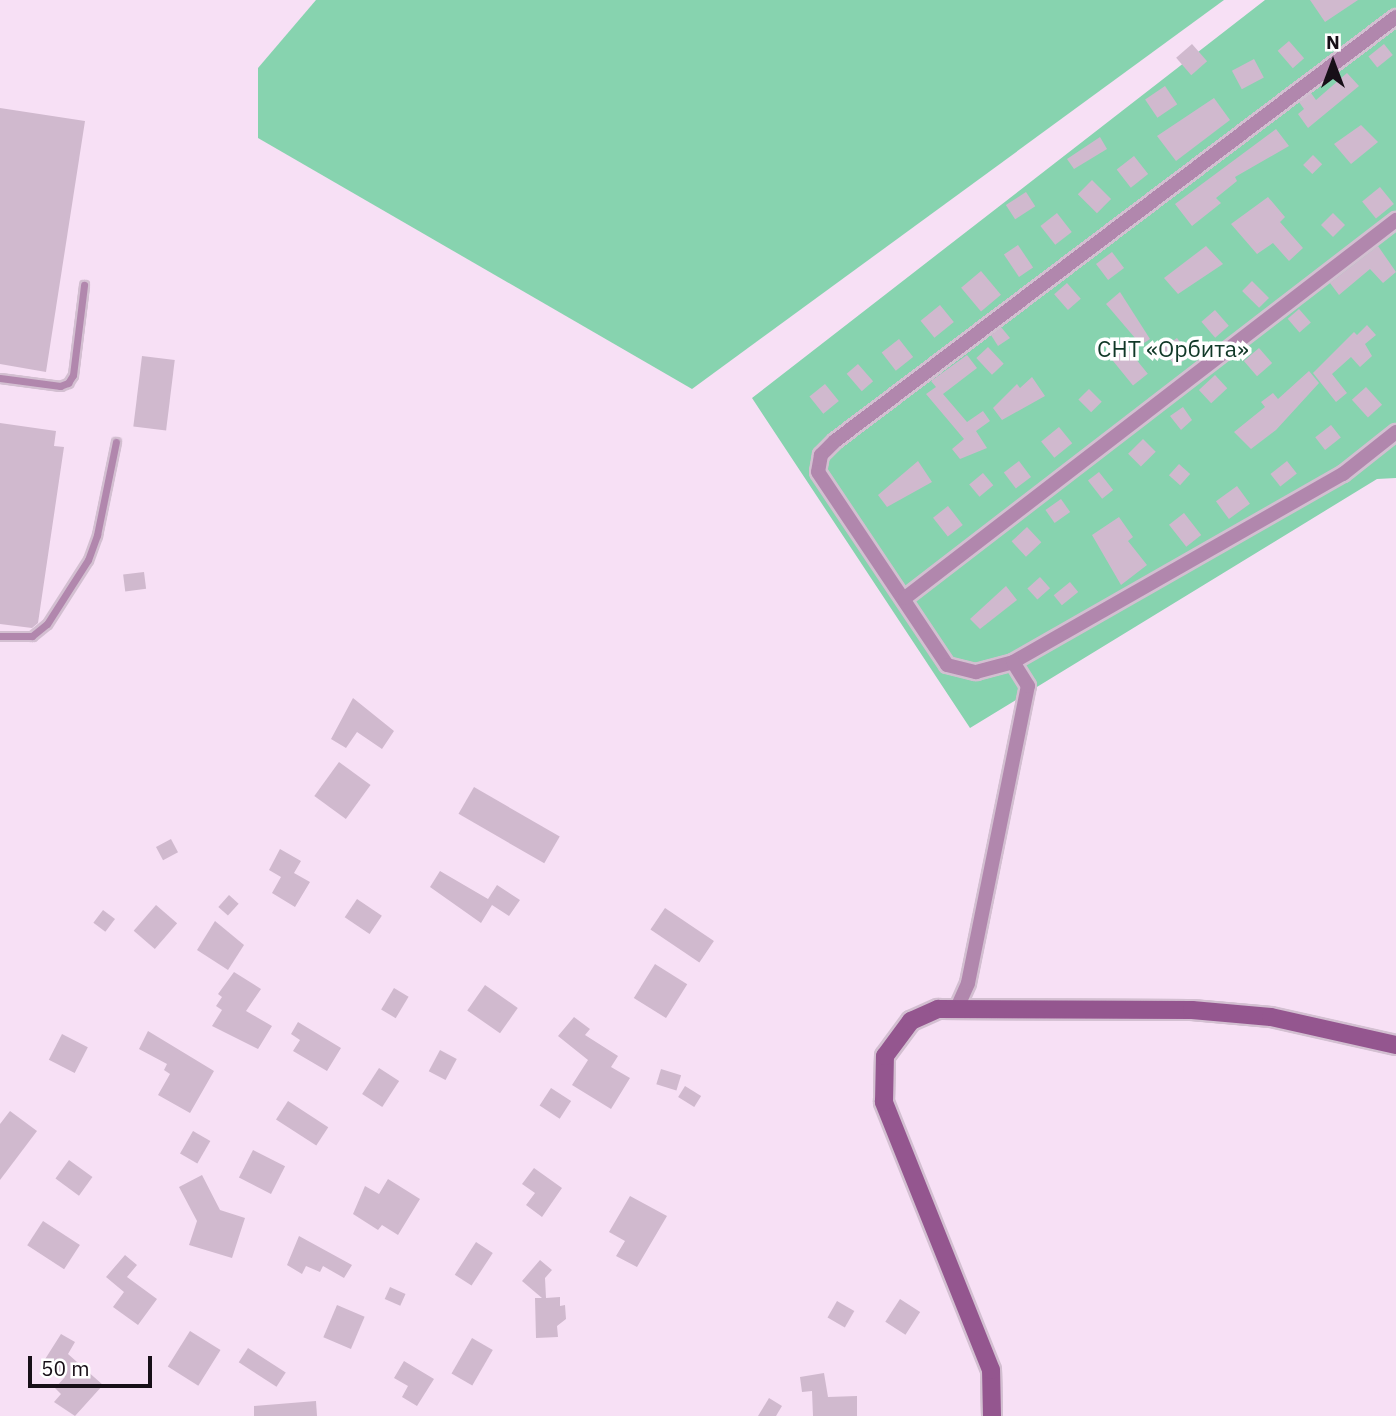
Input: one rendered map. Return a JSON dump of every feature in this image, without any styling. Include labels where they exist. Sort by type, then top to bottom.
[{"type":"street","points":[[1396,17],[821,455],[818,472],[905,598],[947,665],[976,672],[1013,662],[1343,474],[1396,432]]},
{"type":"street","points":[[905,598],[1396,220]]},
{"type":"street","points":[[957,1008],[968,983],[1028,686],[1013,662]]},
{"type":"street","points":[[992,1416],[991,1370],[884,1102],[885,1056],[897,1034],[924,1013],[957,1008],[1218,1012],[1271,1017],[1396,1045]]},
{"type":"lane","points":[[0,378],[60,386],[68,383],[73,375],[85,285]]},
{"type":"lane","points":[[0,636],[32,636],[47,624],[88,560],[97,536],[116,442]]},
{"type":"green space","points":[[316,0],[1224,0],[692,389],[258,138],[258,68]]},
{"type":"green space","name":"СНТ «Орбита»","points":[[1265,0],[1396,0],[1396,478],[1377,479],[970,728],[752,398]]},
{"type":"building","points":[[1310,0],[1358,0],[1325,22]]},
{"type":"building","points":[[1289,41],[1304,58],[1293,68],[1278,51]]},
{"type":"building","points":[[1192,44],[1207,61],[1191,75],[1176,58]]},
{"type":"building","points":[[1384,44],[1393,55],[1377,67],[1368,57]]},
{"type":"building","points":[[1254,59],[1264,78],[1242,89],[1232,71]]},
{"type":"building","points":[[1347,73],[1359,86],[1308,128],[1298,114],[1304,109],[1299,102],[1311,93],[1316,100]]},
{"type":"building","points":[[1165,86],[1177,104],[1157,118],[1145,99]]},
{"type":"building","points":[[1214,98],[1230,120],[1176,161],[1157,136]]},
{"type":"building","points":[[0,108],[85,121],[46,372],[0,364]]},
{"type":"building","points":[[1361,125],[1378,142],[1351,164],[1334,144]]},
{"type":"building","points":[[1276,129],[1289,146],[1235,177],[1237,181],[1216,198],[1221,203],[1192,226],[1175,204]]},
{"type":"building","points":[[1100,137],[1107,149],[1074,169],[1067,159]]},
{"type":"building","points":[[1313,155],[1322,164],[1312,174],[1303,165]]},
{"type":"building","points":[[1134,156],[1148,174],[1131,188],[1117,170]]},
{"type":"building","points":[[1092,180],[1111,199],[1097,213],[1078,194]]},
{"type":"building","points":[[1380,187],[1394,204],[1376,219],[1362,201]]},
{"type":"building","points":[[1026,192],[1035,206],[1015,219],[1006,205]]},
{"type":"building","points":[[1268,197],[1285,217],[1280,222],[1303,248],[1289,261],[1273,243],[1257,254],[1231,224]]},
{"type":"building","points":[[1057,213],[1072,232],[1055,245],[1040,226]]},
{"type":"building","points":[[1333,213],[1345,225],[1333,237],[1321,225]]},
{"type":"building","points":[[1018,245],[1033,267],[1019,277],[1004,255]]},
{"type":"building","points":[[1206,246],[1223,264],[1178,294],[1164,278]]},
{"type":"building","points":[[1378,246],[1396,272],[1383,283],[1370,269],[1339,295],[1330,283]]},
{"type":"building","points":[[1112,252],[1124,268],[1108,280],[1096,264]]},
{"type":"building","points":[[981,271],[1001,295],[981,311],[961,288]]},
{"type":"building","points":[[1252,281],[1269,298],[1259,308],[1242,291]]},
{"type":"building","points":[[1067,283],[1081,299],[1068,310],[1054,294]]},
{"type":"building","points":[[1120,292],[1150,339],[1141,345],[1106,304]]},
{"type":"building","points":[[940,305],[954,322],[934,338],[921,321]]},
{"type":"building","points":[[1299,309],[1311,323],[1299,332],[1288,319]]},
{"type":"building","points":[[1215,310],[1229,326],[1215,338],[1201,322]]},
{"type":"building","points":[[1367,325],[1376,335],[1365,344],[1372,356],[1360,367],[1351,357],[1332,374],[1347,393],[1336,402],[1313,373],[1354,332],[1357,335]]},
{"type":"building","points":[[1001,327],[1010,338],[998,346],[991,335]]},
{"type":"building","points":[[1177,338],[1190,356],[1175,366],[1162,349]]},
{"type":"building","points":[[899,339],[913,357],[896,371],[882,353]]},
{"type":"building","points":[[988,347],[1004,364],[992,375],[976,358]]},
{"type":"building","points":[[1127,348],[1148,374],[1133,386],[1112,360]]},
{"type":"building","points":[[1259,348],[1272,363],[1257,376],[1244,361]]},
{"type":"building","points":[[967,355],[977,368],[943,394],[967,422],[983,411],[990,421],[976,431],[987,448],[960,459],[952,449],[964,439],[926,394],[936,387],[931,381]]},
{"type":"building","points":[[142,356],[175,360],[166,430],[133,426]]},
{"type":"building","points":[[858,364],[873,381],[862,391],[847,374]]},
{"type":"building","points":[[1309,371],[1319,383],[1276,430],[1251,449],[1234,432],[1265,407],[1261,402],[1273,393],[1278,399]]},
{"type":"building","points":[[1215,375],[1227,388],[1211,403],[1199,390]]},
{"type":"building","points":[[1032,377],[1045,396],[1002,420],[993,408],[1017,384],[1020,388]]},
{"type":"building","points":[[825,384],[839,401],[823,414],[809,397]]},
{"type":"building","points":[[1366,387],[1382,405],[1368,418],[1352,400]]},
{"type":"building","points":[[1089,389],[1102,402],[1091,412],[1078,400]]},
{"type":"building","points":[[1183,407],[1192,420],[1181,430],[1170,416]]},
{"type":"building","points":[[0,423],[56,431],[54,446],[64,447],[38,623],[32,628],[0,624]]},
{"type":"building","points":[[1331,425],[1341,438],[1325,450],[1315,437]]},
{"type":"building","points":[[1059,427],[1072,443],[1054,458],[1041,441]]},
{"type":"building","points":[[1143,439],[1156,452],[1141,467],[1128,454]]},
{"type":"building","points":[[918,461],[932,482],[887,507],[878,495]]},
{"type":"building","points":[[1019,461],[1031,477],[1016,488],[1004,472]]},
{"type":"building","points":[[1287,461],[1297,474],[1280,487],[1270,474]]},
{"type":"building","points":[[1179,464],[1190,474],[1180,485],[1169,475]]},
{"type":"building","points":[[1099,472],[1113,490],[1102,499],[1088,481]]},
{"type":"building","points":[[983,473],[993,485],[979,497],[969,485]]},
{"type":"building","points":[[1237,486],[1250,504],[1229,519],[1216,501]]},
{"type":"building","points":[[1061,499],[1070,512],[1055,523],[1045,510]]},
{"type":"building","points":[[948,506],[963,525],[948,537],[933,518]]},
{"type":"building","points":[[1184,513],[1201,535],[1186,547],[1169,525]]},
{"type":"building","points":[[1119,517],[1133,537],[1128,541],[1147,565],[1121,585],[1092,535]]},
{"type":"building","points":[[1027,527],[1041,542],[1026,557],[1012,541]]},
{"type":"building","points":[[144,572],[146,589],[125,591],[123,575]]},
{"type":"building","points":[[1040,577],[1050,588],[1037,600],[1027,588]]},
{"type":"building","points":[[1070,582],[1078,592],[1062,605],[1054,595]]},
{"type":"building","points":[[1006,586],[1017,600],[980,629],[970,619]]},
{"type":"building","points":[[353,698],[394,731],[382,749],[357,732],[346,748],[331,739]]},
{"type":"building","points":[[339,762],[371,785],[346,819],[314,796]]},
{"type":"building","points":[[474,787],[560,836],[544,863],[458,814]]},
{"type":"building","points":[[171,839],[178,852],[163,860],[156,847]]},
{"type":"building","points":[[280,849],[301,861],[294,873],[310,882],[295,907],[272,893],[281,877],[269,870]]},
{"type":"building","points":[[440,871],[488,899],[497,885],[520,900],[509,916],[492,905],[481,923],[430,887]]},
{"type":"building","points":[[229,895],[239,904],[228,916],[218,907]]},
{"type":"building","points":[[357,899],[382,916],[370,934],[345,917]]},
{"type":"building","points":[[156,905],[177,923],[155,949],[134,931]]},
{"type":"building","points":[[665,908],[714,941],[699,963],[650,930]]},
{"type":"building","points":[[103,910],[115,919],[105,932],[93,923]]},
{"type":"building","points":[[215,921],[244,945],[228,970],[197,950]]},
{"type":"building","points":[[655,964],[687,984],[666,1018],[634,998]]},
{"type":"building","points":[[234,972],[261,989],[246,1011],[272,1026],[258,1049],[212,1026],[222,1010],[216,1006],[222,997],[218,994]]},
{"type":"building","points":[[485,985],[518,1008],[500,1033],[467,1010]]},
{"type":"building","points":[[394,988],[409,997],[396,1018],[381,1009]]},
{"type":"building","points":[[574,1017],[590,1029],[585,1035],[618,1056],[611,1067],[630,1078],[611,1109],[572,1085],[588,1060],[558,1036]]},
{"type":"building","points":[[298,1022],[341,1048],[327,1071],[293,1051],[300,1040],[291,1034]]},
{"type":"building","points":[[148,1031],[214,1071],[190,1113],[158,1095],[170,1074],[164,1070],[167,1064],[139,1049]]},
{"type":"building","points":[[62,1034],[88,1047],[75,1073],[49,1060]]},
{"type":"building","points":[[440,1050],[457,1059],[446,1080],[429,1071]]},
{"type":"building","points":[[379,1068],[399,1081],[382,1107],[362,1094]]},
{"type":"building","points":[[661,1069],[681,1075],[676,1090],[656,1084]]},
{"type":"building","points":[[685,1086],[701,1096],[694,1107],[678,1097]]},
{"type":"building","points":[[551,1088],[571,1101],[560,1119],[540,1106]]},
{"type":"building","points":[[288,1101],[328,1127],[316,1146],[276,1119]]},
{"type":"building","points":[[10,1111],[37,1131],[0,1180],[0,1124]]},
{"type":"building","points":[[193,1131],[210,1141],[197,1164],[180,1154]]},
{"type":"building","points":[[253,1150],[285,1166],[271,1194],[239,1178]]},
{"type":"building","points":[[69,1160],[92,1177],[79,1196],[55,1179]]},
{"type":"building","points":[[534,1168],[562,1188],[542,1217],[526,1205],[535,1193],[522,1184]]},
{"type":"building","points":[[202,1175],[220,1210],[245,1218],[232,1258],[189,1245],[197,1221],[179,1187]]},
{"type":"building","points":[[388,1179],[420,1199],[398,1235],[382,1225],[378,1230],[353,1214],[365,1186],[379,1194]]},
{"type":"building","points":[[630,1196],[667,1216],[637,1267],[616,1256],[625,1241],[609,1232]]},
{"type":"building","points":[[43,1221],[80,1245],[64,1269],[27,1245]]},
{"type":"building","points":[[299,1236],[352,1265],[344,1278],[323,1266],[320,1272],[306,1266],[302,1274],[287,1265]]},
{"type":"building","points":[[476,1242],[493,1253],[472,1286],[455,1275]]},
{"type":"building","points":[[125,1255],[137,1265],[127,1277],[157,1299],[138,1325],[113,1307],[124,1292],[106,1277]]},
{"type":"building","points":[[540,1260],[552,1270],[545,1278],[546,1298],[560,1297],[560,1306],[565,1305],[566,1319],[557,1326],[558,1337],[536,1338],[535,1298],[542,1298],[522,1281]]},
{"type":"building","points":[[390,1287],[406,1294],[400,1306],[385,1299]]},
{"type":"building","points":[[900,1299],[920,1312],[905,1335],[885,1322]]},
{"type":"building","points":[[837,1301],[854,1311],[845,1327],[828,1317]]},
{"type":"building","points":[[337,1305],[365,1317],[351,1349],[323,1337]]},
{"type":"building","points":[[190,1331],[221,1350],[198,1386],[168,1367]]},
{"type":"building","points":[[61,1334],[75,1342],[68,1354],[103,1385],[75,1416],[54,1402],[61,1394],[55,1388],[65,1377],[42,1364]]},
{"type":"building","points":[[472,1338],[493,1350],[472,1386],[452,1374]]},
{"type":"building","points":[[248,1348],[286,1373],[276,1387],[239,1362]]},
{"type":"building","points":[[404,1361],[434,1379],[417,1406],[402,1397],[408,1386],[394,1378]]},
{"type":"building","points":[[824,1373],[828,1397],[857,1396],[857,1416],[813,1416],[812,1391],[802,1392],[800,1377]]},
{"type":"building","points":[[769,1398],[782,1406],[776,1416],[758,1416]]},
{"type":"building","points":[[316,1401],[317,1416],[254,1416],[254,1406]]}]
